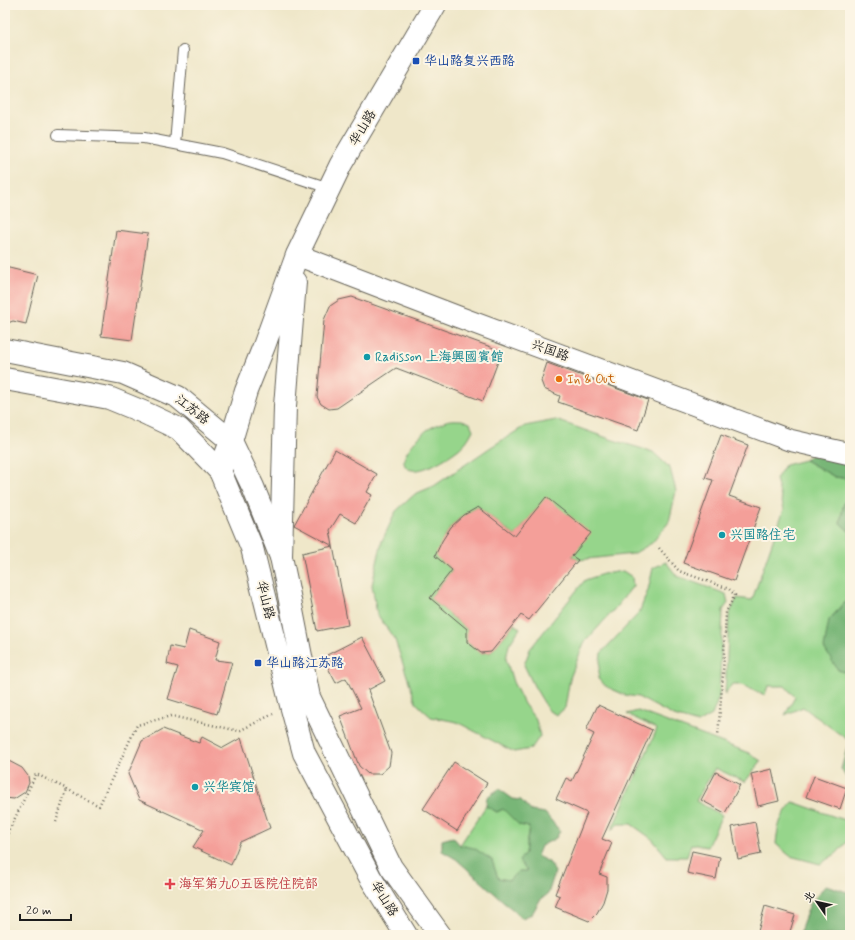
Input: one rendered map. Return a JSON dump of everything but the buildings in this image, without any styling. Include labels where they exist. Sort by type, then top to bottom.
[{"type":"main road","name":"华山路","points":[[406,935],[370,877],[304,753],[252,548],[220,471],[246,391],[297,255],[341,164],[435,5]]},
{"type":"main road","name":"华山路","points":[[297,255],[285,406],[281,557],[309,697],[391,867],[440,935]]},
{"type":"main road","name":"江苏路","points":[[5,350],[123,373],[178,397],[231,441],[253,487],[281,557]]},
{"type":"main road","name":"江苏路","points":[[5,379],[110,398],[144,412],[179,429],[220,471]]},
{"type":"street","name":"兴国路","points":[[297,255],[789,440],[850,454]]},
{"type":"lane","points":[[175,144],[183,50]]},
{"type":"lane","points":[[58,135],[144,138],[222,153],[329,188]]},
{"type":"path","points":[[659,548],[679,571],[729,589],[734,595],[726,612],[718,736]]},
{"type":"path","points":[[5,838],[36,774],[68,788],[99,806],[137,724],[171,716],[239,731],[291,705]]},
{"type":"path","points":[[56,822],[68,788]]},
{"type":"green space","points":[[448,420],[462,420],[470,423],[473,430],[466,442],[459,449],[439,462],[424,469],[411,470],[406,467],[404,458],[407,452],[427,430]]},
{"type":"green space","points":[[556,420],[653,452],[670,468],[676,491],[669,522],[652,543],[633,554],[578,560],[572,556],[590,533],[546,498],[515,536],[478,507],[456,522],[447,533],[436,556],[452,570],[430,598],[467,629],[467,642],[481,653],[491,652],[514,624],[520,628],[509,645],[506,659],[513,682],[524,704],[536,720],[540,736],[531,749],[514,752],[457,722],[431,717],[416,703],[395,640],[377,614],[372,585],[382,541],[396,511],[415,494],[434,486],[525,426]]},
{"type":"green space","points":[[811,455],[850,464],[850,479],[835,477],[805,460]]},
{"type":"green space","points":[[805,460],[835,477],[850,479],[850,500],[844,503],[840,523],[850,532],[850,597],[829,620],[838,670],[850,674],[849,741],[803,707],[785,715],[795,697],[785,686],[768,686],[765,695],[739,684],[732,684],[725,695],[729,615],[737,598],[752,600],[784,509],[776,479],[785,465]]},
{"type":"green space","points":[[850,501],[850,532],[840,523],[844,503]]},
{"type":"green space","points":[[666,562],[677,576],[726,594],[728,603],[723,610],[719,697],[712,715],[698,723],[674,716],[638,697],[625,695],[607,687],[598,679],[601,653],[639,613],[648,590],[653,568]]},
{"type":"green space","points":[[623,571],[632,577],[633,586],[584,643],[570,678],[565,708],[557,715],[549,711],[534,686],[524,665],[530,649],[585,580],[603,574]]},
{"type":"green space","points":[[850,597],[850,674],[838,670],[824,648],[829,620]]},
{"type":"green space","points":[[638,711],[747,752],[761,761],[745,782],[715,768],[696,801],[722,815],[707,847],[691,844],[687,857],[667,857],[652,839],[631,824],[618,824],[611,831],[657,729],[627,714]]},
{"type":"green space","points":[[850,741],[850,784],[841,769]]},
{"type":"green space","points":[[499,789],[513,799],[521,800],[531,811],[545,813],[560,831],[556,838],[541,846],[537,856],[549,862],[555,872],[548,894],[540,900],[532,914],[522,918],[456,859],[442,851],[442,840],[453,837],[460,845],[474,848],[492,860],[498,878],[509,880],[518,871],[527,871],[519,861],[525,853],[529,827],[519,825],[503,809],[497,812],[486,806],[487,797]]},
{"type":"green space","points":[[793,802],[847,821],[850,838],[837,853],[820,864],[790,856],[776,844],[780,821]]},
{"type":"green space","points":[[486,806],[497,812],[503,809],[519,825],[529,827],[525,853],[527,872],[518,871],[509,881],[498,878],[491,860],[460,845]]},
{"type":"green space","points":[[826,885],[850,893],[850,935],[800,935],[810,904]]},
{"type":"place","name":"华山路复兴西路","points":[[416,61]]},
{"type":"place","name":"Radisson 上海興國賓館","points":[[367,357]]},
{"type":"place","name":"In & Out","points":[[559,379]]},
{"type":"place","name":"兴国路住宅","points":[[722,535]]},
{"type":"place","name":"华山路江苏路","points":[[258,663]]},
{"type":"place","name":"兴华宾馆","points":[[195,787]]},
{"type":"place","name":"海军第九O五医院住院部","points":[[170,884]]}]
